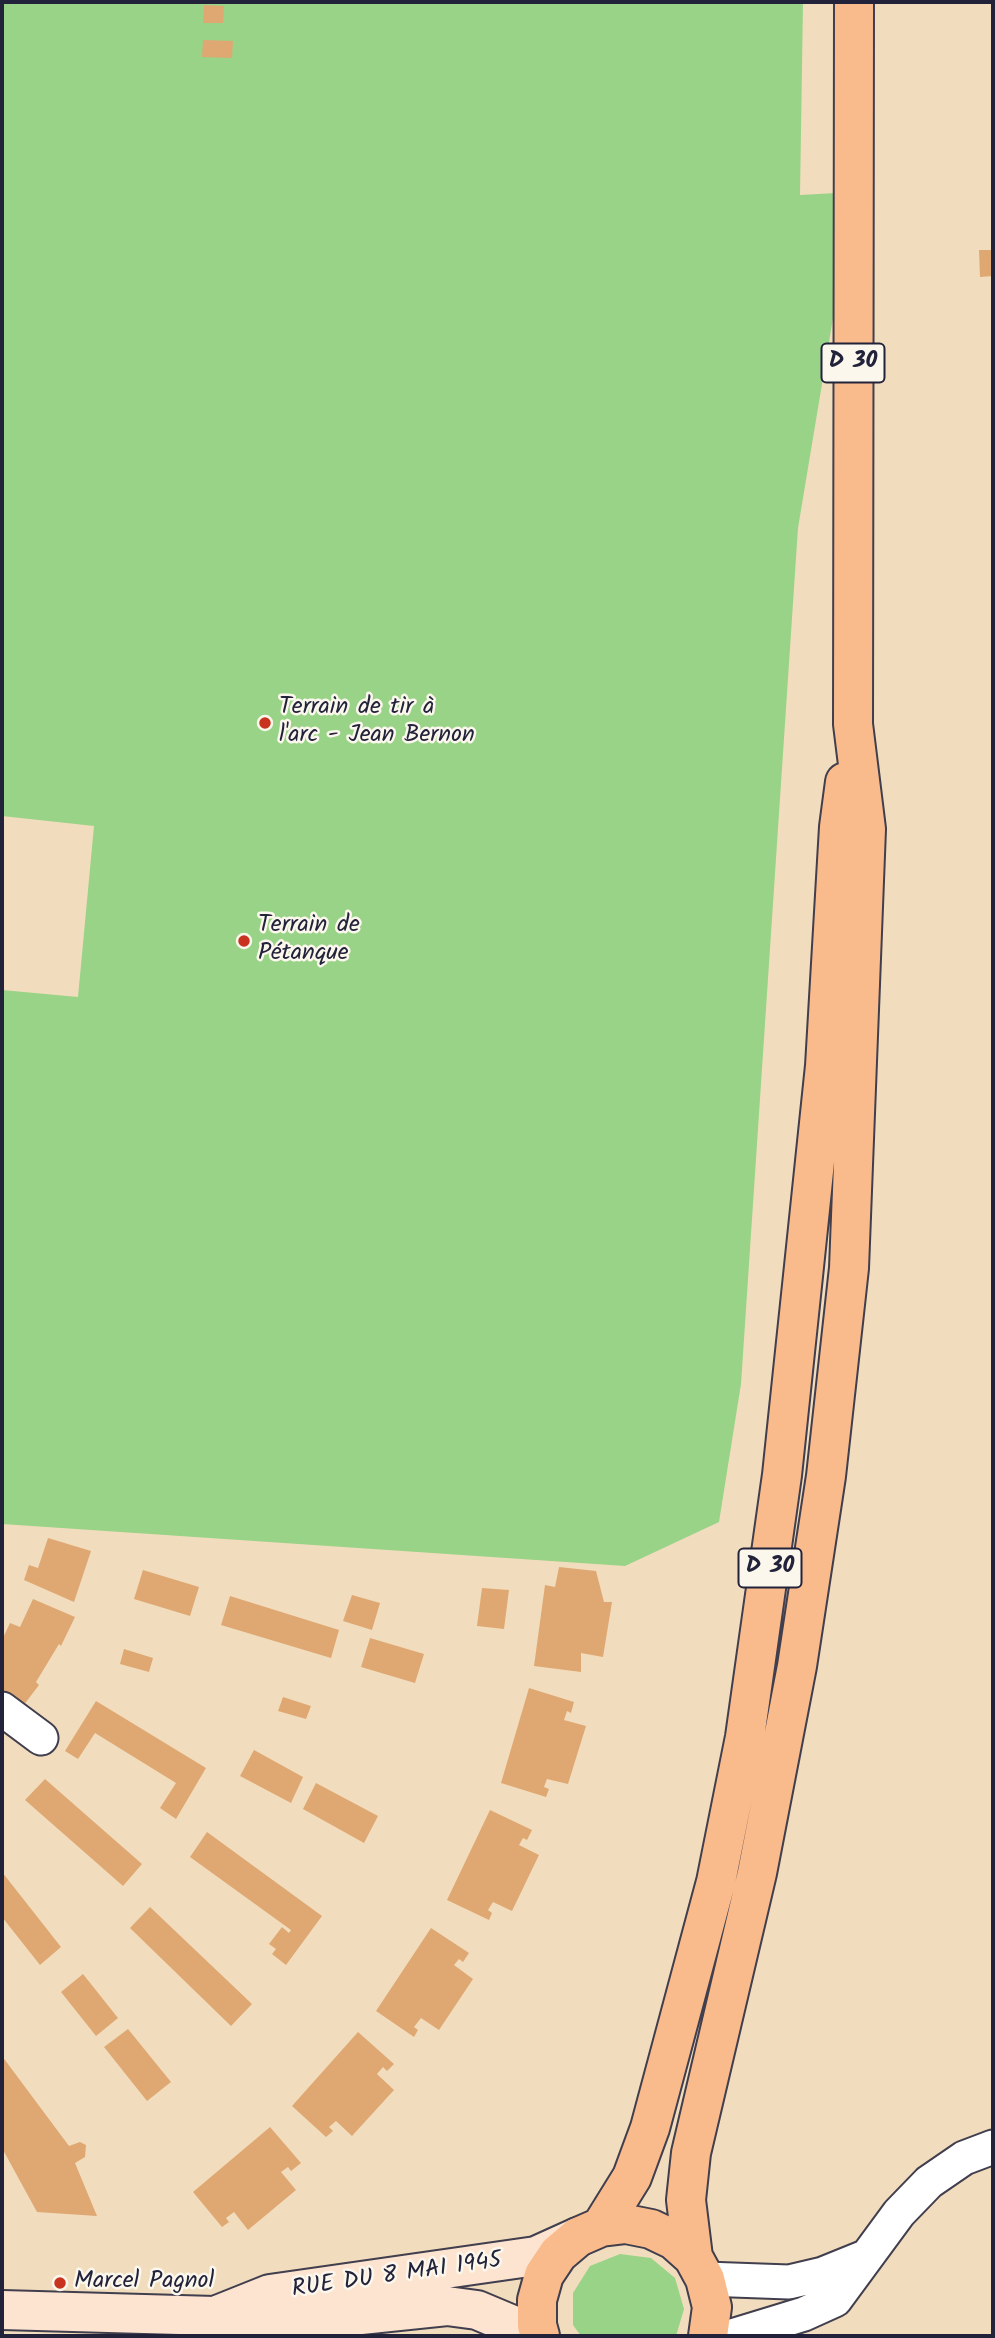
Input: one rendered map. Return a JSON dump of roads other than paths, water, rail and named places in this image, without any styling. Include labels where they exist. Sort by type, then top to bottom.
[{"type":"main road","name":"D 30","points":[[699,2268],[686,2200],[691,2153],[757,1873],[797,1666],[826,1476],[849,1268],[866,829],[853,724],[854,2]]},
{"type":"main road","name":"D 30","points":[[590,2232],[632,2177],[650,2128],[716,1882],[746,1737],[785,1449],[825,1066],[839,827],[853,724]]},
{"type":"main road","points":[[539,2336],[537,2300],[544,2275],[558,2253],[590,2232],[626,2224],[651,2228],[674,2240],[699,2268],[712,2307],[708,2336]]},
{"type":"street","points":[[2,1709],[41,1738]]},
{"type":"street","points":[[732,2336],[804,2314],[835,2300],[848,2286],[864,2257],[899,2213],[929,2182],[964,2158],[993,2147]]},
{"type":"street","name":"RUE DU 8 MAI 1945","points":[[2,2310],[161,2326],[215,2316],[270,2294],[497,2264],[536,2256],[590,2232]]},
{"type":"street","points":[[699,2268],[789,2282],[816,2276],[864,2257]]},
{"type":"street","name":"RUE DU 8 MAI 1945","points":[[215,2316],[275,2324],[321,2324],[351,2316],[447,2306],[477,2310],[539,2336]]},
{"type":"place","name":"Terrain de tir à l'arc - Jean Bernon","points":[[265,723]]},
{"type":"place","name":"Terrain de Pétanque","points":[[244,941]]},
{"type":"place","name":"Marcel Pagnol","points":[[60,2283]]}]
